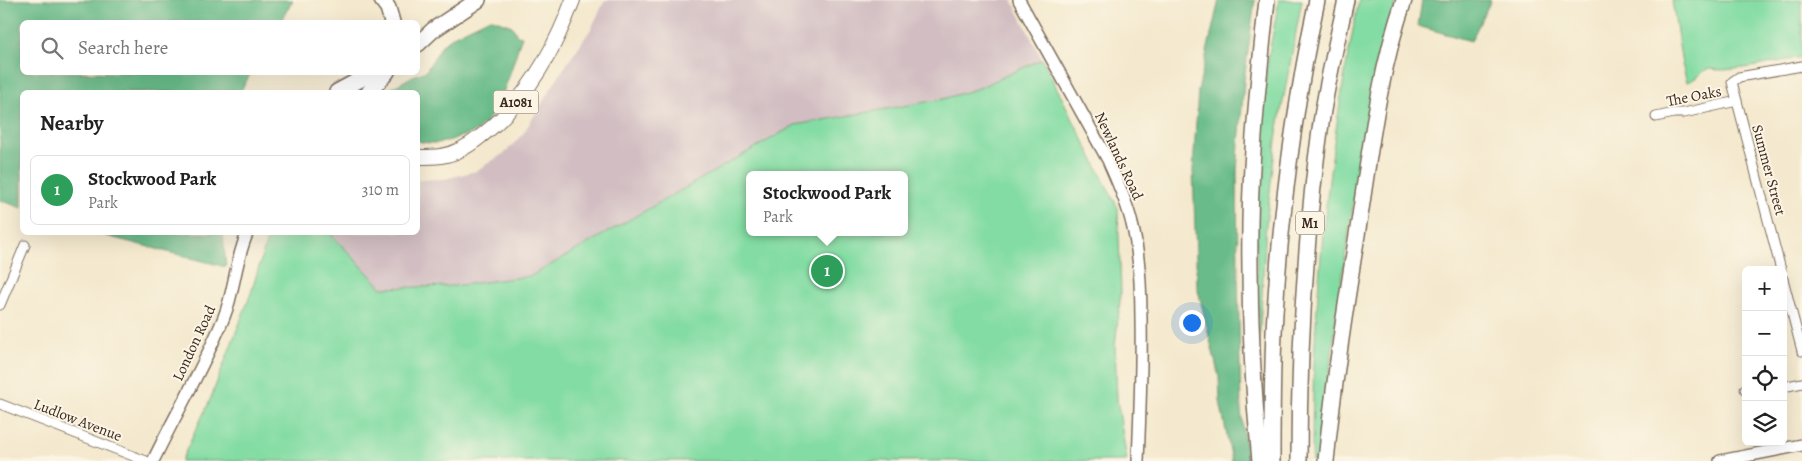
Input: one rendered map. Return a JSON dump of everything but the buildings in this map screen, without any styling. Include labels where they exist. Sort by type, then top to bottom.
[{"type":"highway","points":[[382,0],[388,8],[391,20]]},
{"type":"highway","points":[[420,42],[433,30],[478,0]]},
{"type":"highway","points":[[1266,454],[1252,342],[1250,223],[1254,150],[1267,0]]},
{"type":"highway","points":[[1262,63],[1276,0]]},
{"type":"highway","name":"M1","points":[[1266,454],[1284,206],[1307,48],[1317,0]]},
{"type":"highway","name":"M1","points":[[1299,455],[1302,332],[1311,208],[1321,122],[1346,0]]},
{"type":"highway","points":[[1326,456],[1343,325],[1375,118],[1390,50],[1404,0]]},
{"type":"highway","points":[[341,90],[366,75]]},
{"type":"highway","points":[[371,90],[384,75]]},
{"type":"main road","name":"A1081","points":[[420,157],[442,156],[469,145],[506,114],[520,98],[551,50],[573,0]]},
{"type":"street","name":"Newlands Road","points":[[1019,0],[1108,160],[1120,186],[1132,225],[1141,301],[1138,461]]},
{"type":"street","name":"Summer Street","points":[[1780,266],[1732,82],[1734,79],[1771,70],[1802,66]]},
{"type":"street","name":"The Oaks","points":[[1656,117],[1684,113],[1737,101]]},
{"type":"street","name":"London Road","points":[[153,461],[226,314],[238,260],[247,235]]},
{"type":"street","points":[[0,305],[25,245]]},
{"type":"street","points":[[1787,294],[1802,351]]},
{"type":"street","points":[[1787,386],[1802,383]]},
{"type":"street","name":"Ludlow Avenue","points":[[0,404],[146,461]]},
{"type":"street","points":[[1720,461],[1802,445]]},
{"type":"shaded area","points":[[605,0],[1012,0],[1042,59],[996,89],[795,125],[531,276],[453,286],[382,288],[332,235],[420,235],[420,180],[445,179],[476,171],[506,152],[523,134],[558,77],[591,29]]},
{"type":"green space","points":[[0,0],[293,0],[281,20],[20,20],[20,75],[250,75],[241,90],[20,90],[20,207],[0,200]]},
{"type":"green space","points":[[1219,0],[1255,0],[1244,81],[1237,170],[1241,410],[1247,461],[1232,461],[1220,401],[1219,377],[1197,286],[1193,170],[1198,91]]},
{"type":"green space","points":[[1279,0],[1302,0],[1277,133],[1266,224],[1259,346],[1255,204],[1266,71]]},
{"type":"green space","points":[[1359,0],[1397,0],[1372,97],[1340,291],[1318,461],[1312,461],[1318,287],[1338,114]]},
{"type":"green space","points":[[1422,0],[1491,0],[1471,41],[1418,26]]},
{"type":"green space","points":[[1672,0],[1802,0],[1802,57],[1741,68],[1710,69],[1687,82],[1682,64]]},
{"type":"green space","points":[[490,18],[512,26],[517,35],[522,36],[500,100],[486,122],[471,133],[448,141],[438,143],[420,141],[420,90],[388,90],[426,71],[442,45],[455,35]]},
{"type":"green space","points":[[1042,59],[1118,208],[1121,292],[1115,346],[1117,399],[1127,461],[181,461],[210,400],[251,293],[268,235],[332,235],[382,288],[453,286],[531,276],[795,125],[943,99],[979,88]]},
{"type":"green space","points":[[103,235],[223,235],[226,267]]},
{"type":"place","name":"Stockwood Park","points":[[827,271]]}]
